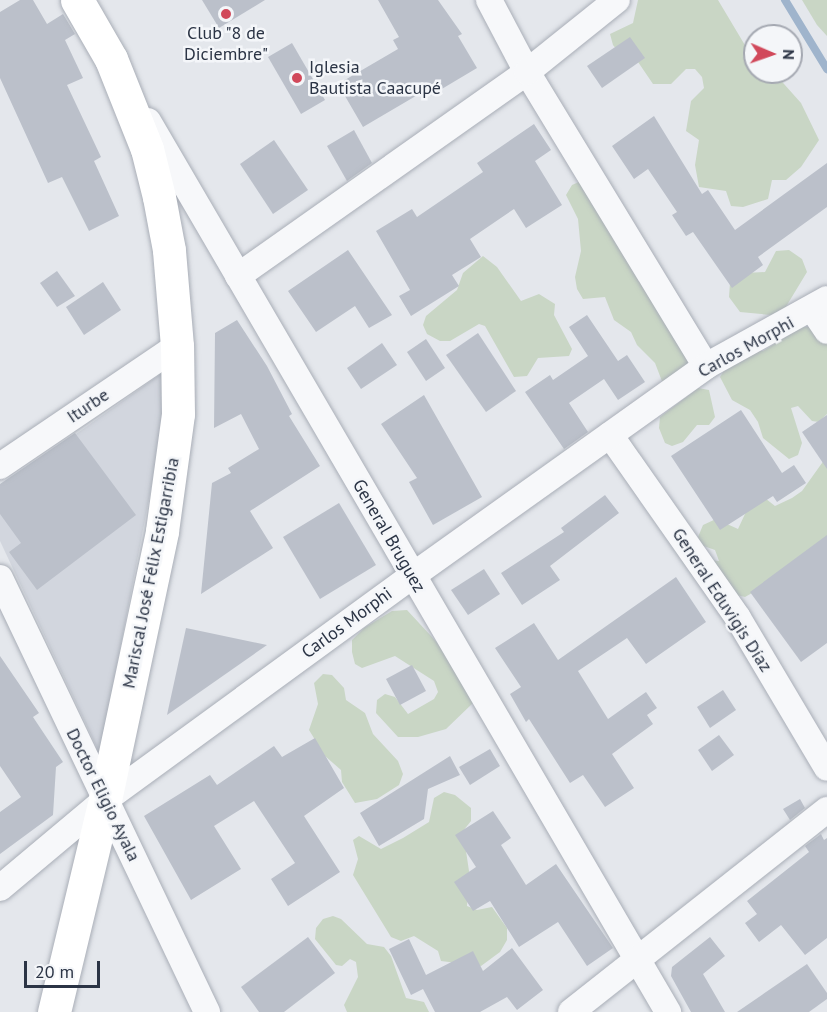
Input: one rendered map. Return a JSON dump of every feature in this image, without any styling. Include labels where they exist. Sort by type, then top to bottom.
[{"type":"main road","name":"Mariscal José Félix Estigarribia","points":[[54,1012],[105,800],[174,466],[177,346],[169,250],[147,149],[111,59],[77,0]]},
{"type":"street","points":[[489,0],[527,72],[706,366]]},
{"type":"street","points":[[238,276],[527,72],[617,0]]},
{"type":"street","name":"General Bruguez","points":[[111,59],[668,1012]]},
{"type":"street","points":[[820,304],[827,332]]},
{"type":"street","name":"Carlos Morphi","points":[[0,888],[105,800],[412,576],[706,366],[820,304]]},
{"type":"street","name":"Iturbe","points":[[0,466],[177,346]]},
{"type":"street","name":"General Eduvigis Díaz","points":[[610,435],[738,618],[827,768]]},
{"type":"street","name":"Doctor Eligio Ayala","points":[[0,578],[207,1012]]},
{"type":"street","points":[[571,1012],[827,810]]},
{"type":"shaded area","points":[[172,366],[100,754],[0,541],[0,488]]},
{"type":"green space","points":[[638,0],[718,0],[743,42],[743,84],[784,84],[801,103],[819,140],[801,167],[786,180],[772,180],[768,199],[743,207],[731,206],[726,191],[699,187],[695,165],[699,140],[686,131],[691,101],[704,88],[702,77],[695,69],[686,69],[671,84],[653,84],[636,59],[621,55],[613,45],[610,34],[633,23]]},
{"type":"green space","points":[[802,0],[827,0],[827,36],[817,25]]},
{"type":"green space","points":[[581,181],[611,226],[616,244],[623,248],[694,366],[665,389],[655,363],[637,345],[631,332],[614,320],[605,297],[583,299],[577,289],[575,277],[581,251],[578,219],[566,195],[572,185]]},
{"type":"green space","points":[[789,250],[802,259],[807,272],[784,310],[771,315],[740,312],[729,297],[730,283],[745,273],[765,272],[776,251]]},
{"type":"green space","points":[[483,256],[497,267],[521,301],[539,294],[555,304],[554,315],[572,349],[569,356],[538,358],[527,376],[514,377],[485,326],[479,324],[450,341],[440,341],[427,334],[423,325],[426,316],[457,290],[463,273]]},
{"type":"green space","points":[[802,327],[816,327],[827,333],[827,414],[819,422],[812,421],[798,406],[791,408],[802,443],[798,455],[789,459],[763,438],[758,422],[750,410],[732,400],[720,377],[728,364],[751,350],[763,351]]},
{"type":"green space","points":[[698,388],[709,390],[715,417],[709,425],[697,425],[683,442],[672,446],[665,443],[659,428],[660,417]]},
{"type":"green space","points":[[827,456],[827,551],[745,597],[732,594],[709,560],[719,561],[715,550],[701,545],[698,537],[703,525],[716,519],[738,529],[751,501],[761,495],[775,506],[792,498],[802,491]]},
{"type":"green space","points":[[407,610],[443,649],[470,689],[473,703],[446,729],[418,737],[398,737],[376,713],[377,700],[385,694],[395,697],[408,714],[434,699],[438,692],[434,681],[395,656],[362,668],[355,664],[352,652],[352,640],[364,628],[392,611]]},
{"type":"green space","points":[[323,674],[332,675],[344,688],[346,700],[365,713],[373,734],[398,761],[403,774],[399,785],[377,799],[355,803],[342,782],[341,770],[325,756],[309,730],[318,704],[314,683]]},
{"type":"green space","points":[[444,792],[455,795],[471,808],[471,821],[463,831],[469,871],[467,906],[477,910],[492,907],[507,928],[507,940],[500,952],[481,966],[441,961],[438,951],[414,936],[401,941],[391,937],[353,875],[358,859],[353,840],[359,836],[381,849],[403,838],[429,822],[434,798]]},
{"type":"green space","points":[[333,916],[341,919],[367,944],[384,947],[391,956],[406,998],[424,1002],[429,1012],[347,1012],[344,1005],[358,977],[356,962],[350,959],[342,966],[336,965],[315,939],[316,928],[323,919]]},
{"type":"building","points":[[20,0],[33,0],[47,24],[63,14],[75,34],[65,40],[83,78],[67,85],[101,157],[94,161],[119,216],[89,231],[62,177],[48,183],[0,78],[0,12]]},
{"type":"building","name":"Club \"8 de Diciembre\"","points":[[202,0],[265,0],[219,28]]},
{"type":"building","points":[[378,0],[438,0],[462,34],[458,36],[477,68],[430,96],[426,90],[363,127],[338,84],[398,49],[393,40],[399,37]]},
{"type":"building","points":[[630,37],[645,58],[602,88],[587,66]]},
{"type":"building","name":"Iglesia Bautista Caacupé","points":[[292,43],[325,100],[301,114],[268,57]]},
{"type":"building","points":[[654,116],[702,194],[708,190],[735,230],[827,163],[827,207],[758,257],[763,265],[732,288],[693,232],[686,236],[672,215],[677,212],[648,169],[634,179],[612,146]]},
{"type":"building","points":[[534,124],[551,150],[535,161],[562,205],[526,228],[514,209],[470,239],[481,257],[452,275],[459,286],[411,316],[399,296],[410,290],[376,231],[412,209],[417,217],[483,172],[477,163]]},
{"type":"building","points":[[354,130],[372,163],[347,181],[327,146]]},
{"type":"building","points":[[274,140],[308,190],[273,214],[240,164]]},
{"type":"building","points":[[348,250],[392,315],[369,328],[355,306],[316,332],[288,291]]},
{"type":"building","points":[[57,271],[75,296],[57,307],[40,283]]},
{"type":"building","points":[[103,282],[121,310],[84,335],[66,307]]},
{"type":"building","points":[[587,315],[618,361],[627,355],[645,382],[618,400],[604,379],[569,403],[588,432],[564,449],[525,392],[550,375],[553,380],[588,356],[569,327]]},
{"type":"building","points":[[237,320],[267,366],[292,414],[289,416],[320,466],[250,511],[273,548],[201,594],[212,483],[231,473],[228,468],[259,449],[241,414],[214,428],[215,333]]},
{"type":"building","points":[[478,333],[516,391],[486,412],[446,355]]},
{"type":"building","points":[[426,339],[445,368],[426,381],[407,352]]},
{"type":"building","points":[[382,343],[397,365],[361,389],[347,368]]},
{"type":"building","points":[[424,395],[482,497],[433,525],[409,482],[417,478],[381,424]]},
{"type":"building","points":[[741,410],[782,473],[794,465],[806,483],[777,502],[773,496],[720,530],[671,456]]},
{"type":"building","points":[[827,415],[827,469],[802,432]]},
{"type":"building","points":[[75,433],[136,515],[37,590],[9,552],[21,543],[0,514],[0,484]]},
{"type":"building","points":[[605,495],[619,513],[550,566],[560,580],[522,605],[501,573],[564,532],[561,528]]},
{"type":"building","points":[[339,503],[376,565],[320,599],[283,537]]},
{"type":"building","points":[[827,535],[827,643],[801,662],[750,592]]},
{"type":"building","points":[[484,569],[500,594],[468,615],[451,590]]},
{"type":"building","points":[[676,577],[706,622],[646,664],[627,638],[578,671],[608,719],[646,692],[657,708],[647,715],[653,724],[612,754],[634,788],[605,807],[583,775],[570,783],[529,719],[526,722],[510,694],[521,687],[495,648],[534,623],[558,660]]},
{"type":"building","points":[[186,628],[267,645],[167,715]]},
{"type":"building","points":[[0,656],[39,713],[33,717],[63,762],[56,767],[53,815],[0,854],[0,812],[21,797],[0,766]]},
{"type":"building","points":[[412,665],[426,691],[400,705],[386,679]]},
{"type":"building","points":[[723,690],[736,710],[710,728],[697,707]]},
{"type":"building","points":[[719,735],[734,755],[712,771],[698,750]]},
{"type":"building","points":[[315,738],[344,788],[304,816],[340,872],[288,906],[271,879],[295,863],[254,801],[214,826],[241,869],[191,900],[144,816],[210,775],[217,785],[274,746],[282,757]]},
{"type":"building","points":[[490,749],[500,766],[470,785],[459,767]]},
{"type":"building","points":[[450,756],[460,775],[428,789],[424,819],[379,846],[360,813]]},
{"type":"building","points":[[800,799],[805,808],[790,820],[783,809]]},
{"type":"building","points":[[493,811],[511,838],[501,845],[526,885],[556,864],[613,948],[587,966],[558,922],[519,947],[490,901],[473,911],[454,882],[476,867],[455,835]]},
{"type":"building","points":[[821,834],[824,840],[827,838],[827,938],[805,955],[781,925],[759,942],[745,923],[757,914],[747,901],[809,852],[805,846]]},
{"type":"building","points":[[308,937],[335,973],[284,1012],[259,1012],[241,987]]},
{"type":"building","points":[[710,937],[725,956],[703,974],[725,1012],[691,1012],[671,976],[672,967]]},
{"type":"building","points":[[409,939],[426,975],[473,951],[483,971],[512,948],[543,990],[517,1010],[507,997],[480,1012],[435,1012],[423,989],[411,995],[389,949]]},
{"type":"building","points":[[807,964],[827,993],[827,999],[809,1012],[737,1012]]},
{"type":"waterway","points":[[785,0],[827,69]]},
{"type":"place","name":"Club \"8 de Diciembre\"","points":[[226,14]]},
{"type":"place","name":"Iglesia Bautista Caacupé","points":[[297,78]]}]
